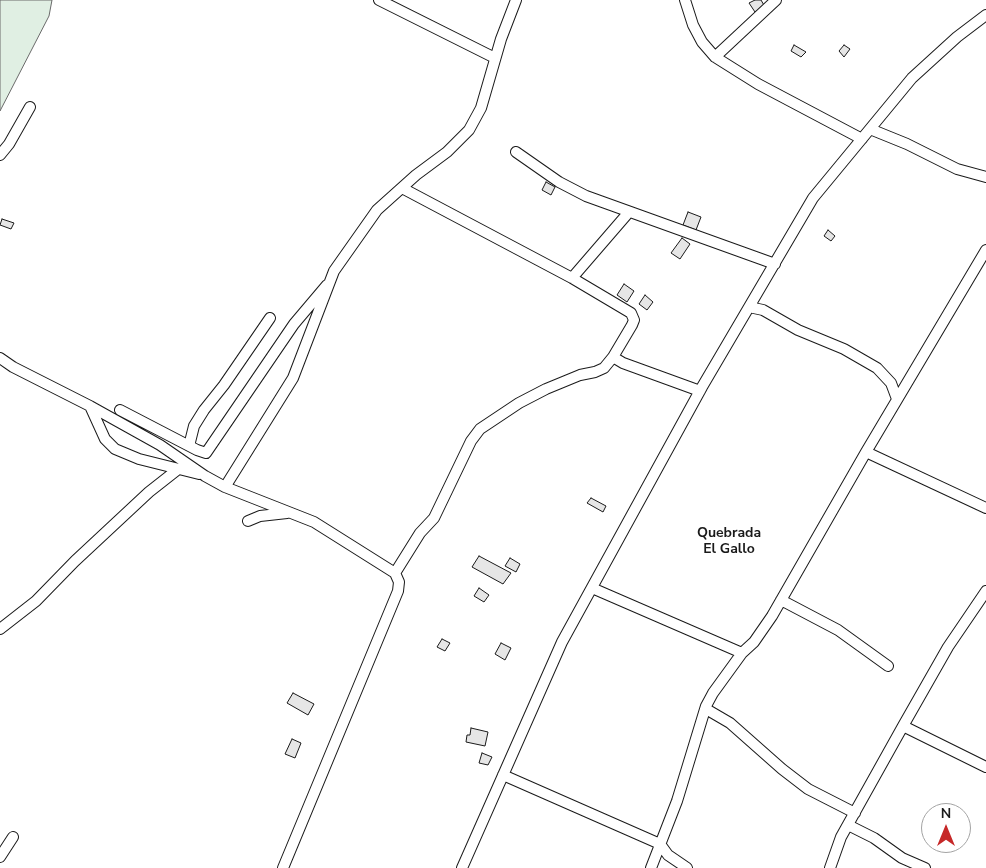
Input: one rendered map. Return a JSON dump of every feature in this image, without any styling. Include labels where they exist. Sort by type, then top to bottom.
[{"type":"street","points":[[379,0],[496,58]]},
{"type":"street","points":[[225,487],[293,378],[334,270],[377,210],[447,152],[469,130],[481,108],[516,0]]},
{"type":"street","points":[[684,0],[693,25],[702,42],[716,57],[758,84],[862,139]]},
{"type":"street","points":[[716,57],[776,0]]},
{"type":"street","points":[[462,868],[562,642],[700,392],[813,198],[912,78],[957,37],[986,14]]},
{"type":"street","points":[[0,155],[9,144],[30,107]]},
{"type":"street","points":[[870,129],[957,168],[986,178]]},
{"type":"street","points":[[516,152],[558,182],[586,196],[774,264]]},
{"type":"street","points":[[395,573],[420,533],[434,518],[471,441],[480,429],[519,403],[539,393],[580,375],[604,368],[613,357],[632,325],[634,317],[632,313],[572,278],[402,188]]},
{"type":"street","points":[[572,278],[629,212]]},
{"type":"street","points":[[651,868],[677,801],[706,709],[713,693],[742,653],[754,642],[781,600],[986,250]]},
{"type":"street","points":[[120,410],[206,453],[294,324],[321,290],[329,283]]},
{"type":"street","points":[[749,307],[763,310],[798,330],[844,349],[877,368],[891,383],[898,399]]},
{"type":"street","points":[[194,468],[194,426],[270,318]]},
{"type":"street","points":[[613,357],[623,363],[700,392]]},
{"type":"street","points":[[0,358],[13,367],[90,406],[160,445],[205,476],[225,487],[314,522],[395,573],[399,582],[398,591],[283,868]]},
{"type":"street","points":[[90,406],[105,439],[115,449],[139,459],[205,476]]},
{"type":"street","points":[[866,452],[986,508]]},
{"type":"street","points":[[0,629],[36,601],[75,561],[149,492],[177,470]]},
{"type":"street","points":[[248,521],[260,516],[288,513]]},
{"type":"street","points":[[592,588],[742,653]]},
{"type":"street","points":[[830,868],[841,837],[948,646],[986,591]]},
{"type":"street","points":[[781,600],[838,630],[888,666]]},
{"type":"street","points":[[706,709],[730,723],[782,769],[808,789],[855,814]]},
{"type":"street","points":[[903,726],[986,767]]},
{"type":"street","points":[[503,775],[660,844],[668,855],[687,868]]},
{"type":"street","points":[[848,825],[874,838],[902,858],[925,868]]},
{"type":"street","points":[[0,857],[13,838]]},
{"type":"green space","points":[[0,0],[52,0],[49,16],[0,111]]},
{"type":"building","points":[[761,0],[765,7],[755,12],[749,3]]},
{"type":"building","points":[[794,45],[806,52],[801,57],[791,51]]},
{"type":"building","points":[[844,45],[850,49],[844,57],[839,51]]},
{"type":"building","points":[[546,182],[555,187],[551,195],[542,190]]},
{"type":"building","points":[[688,212],[701,217],[696,230],[683,225]]},
{"type":"building","points":[[2,219],[14,223],[11,229],[0,225]]},
{"type":"building","points":[[828,230],[835,236],[831,241],[824,236]]},
{"type":"building","points":[[682,238],[690,244],[680,259],[671,253]]},
{"type":"building","points":[[624,284],[634,291],[627,302],[617,295]]},
{"type":"building","points":[[645,295],[653,302],[647,310],[639,304]]},
{"type":"building","points":[[591,498],[606,506],[603,512],[587,503]]},
{"type":"building","points":[[479,556],[511,573],[503,584],[472,567]]},
{"type":"building","points":[[510,558],[520,564],[516,572],[505,566]]},
{"type":"building","points":[[479,588],[489,595],[484,602],[474,596]]},
{"type":"building","points":[[442,639],[450,643],[445,651],[437,647]]},
{"type":"building","points":[[501,643],[511,648],[505,660],[495,654]]},
{"type":"building","points":[[293,693],[314,704],[308,715],[287,703]]},
{"type":"building","points":[[471,728],[488,732],[485,746],[466,742]]},
{"type":"building","points":[[292,739],[301,743],[295,758],[285,754]]},
{"type":"building","points":[[482,753],[492,757],[488,765],[479,763]]},
{"type":"district","name":"Quebrada El Gallo","points":[[729,542]]}]
